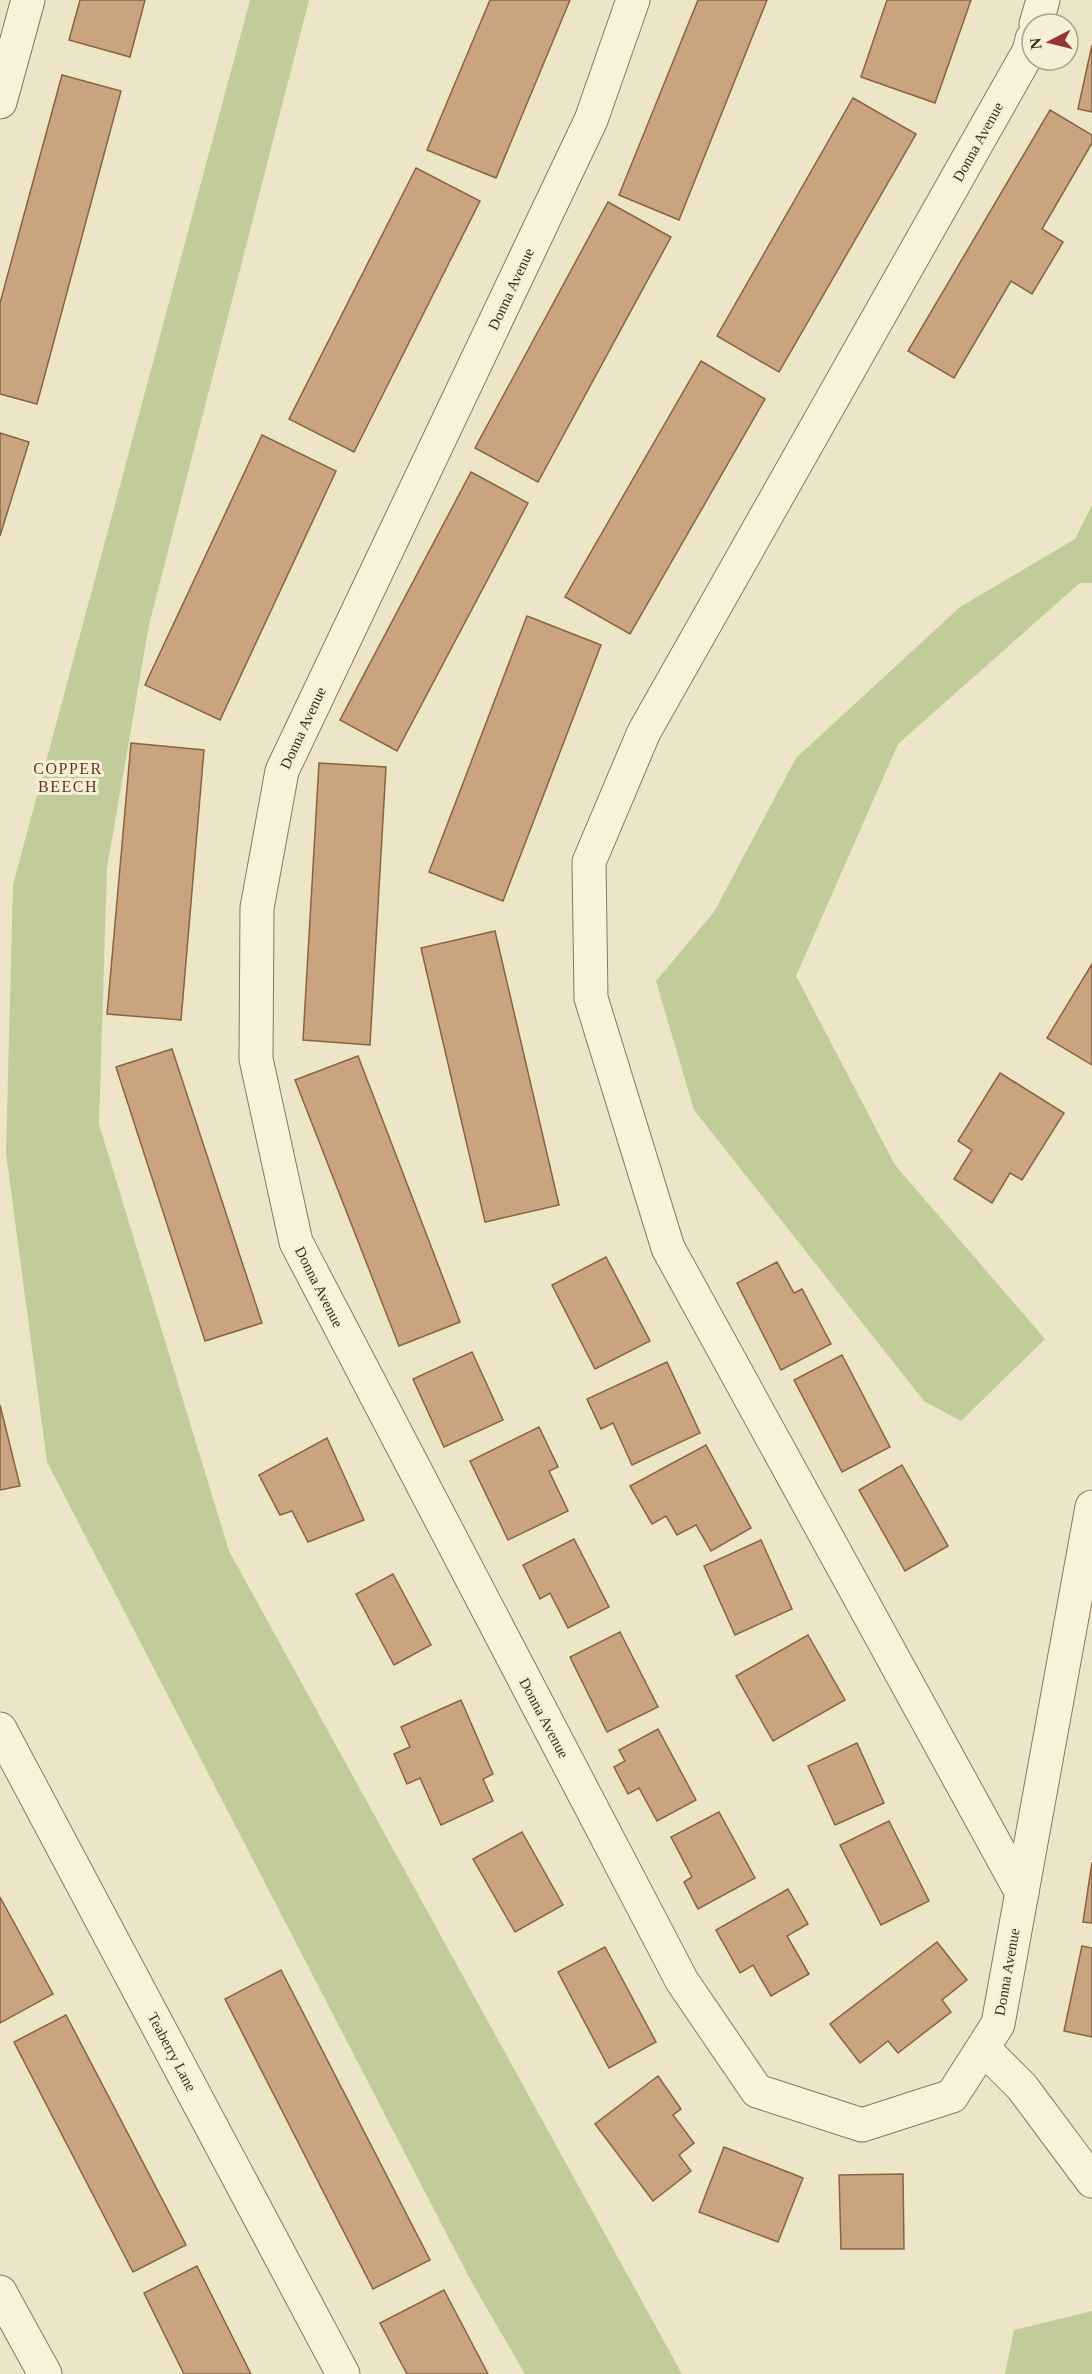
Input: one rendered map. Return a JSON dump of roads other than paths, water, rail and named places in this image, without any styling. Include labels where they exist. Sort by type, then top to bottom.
[{"type":"street","points":[[0,102],[28,0]]},
{"type":"street","name":"Donna Avenue","points":[[633,0],[591,120],[282,771],[257,908],[256,1059],[296,1242],[682,1981],[757,2091],[862,2125],[952,2096],[998,2024],[1092,1507]]},
{"type":"street","name":"Donna Avenue","points":[[1020,67],[644,732],[589,862],[591,998],[668,1248],[1022,1893]]},
{"type":"street","name":"Teaberry Lane","points":[[0,1729],[343,2374]]},
{"type":"street","points":[[983,2048],[1022,2087],[1092,2181]]},
{"type":"street","points":[[0,2292],[45,2374]]},
{"type":"district","name":"COPPER BEECH","points":[[68,777]]}]
